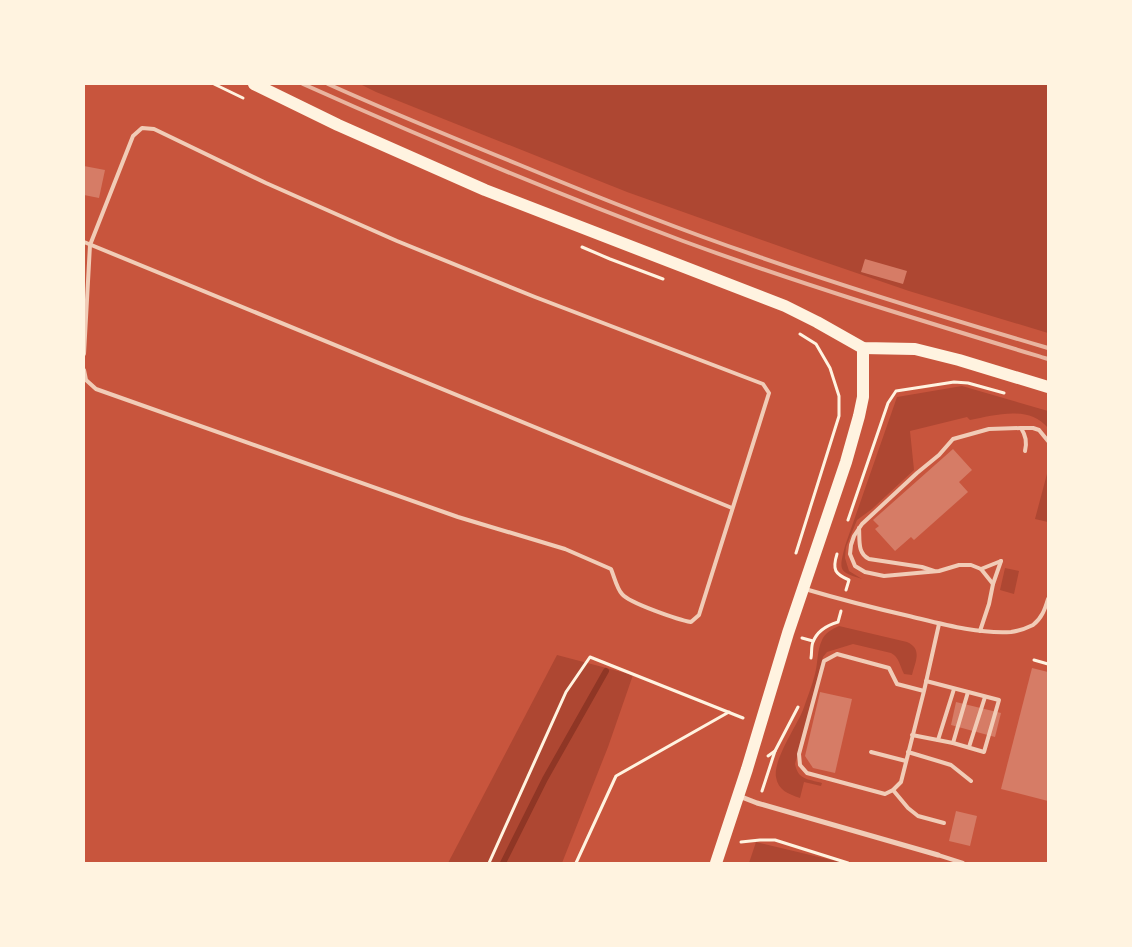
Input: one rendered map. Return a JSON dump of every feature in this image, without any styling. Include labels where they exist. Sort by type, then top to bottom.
[{"type":"main road","points":[[254,84],[338,125],[485,190],[785,306],[863,348],[914,349],[959,360],[1048,388]]},
{"type":"main road","points":[[716,863],[803,589],[846,462],[863,397],[863,348]]},
{"type":"street","points":[[738,796],[938,855]]},
{"type":"lane","points":[[84,354],[90,245],[133,136],[142,128],[154,129],[266,184],[535,298],[763,384],[768,393],[698,616],[691,622],[639,604],[622,595],[610,569],[565,549],[458,517],[96,389],[86,380],[84,370]]},
{"type":"lane","points":[[84,242],[732,508]]},
{"type":"lane","points":[[1021,428],[1026,435],[1025,451]]},
{"type":"lane","points":[[993,584],[981,569],[971,565],[960,565],[936,572],[884,576],[865,572],[855,566],[850,554],[854,536],[859,527],[881,505],[939,455],[953,439],[989,430],[1033,428],[1039,430],[1048,441]]},
{"type":"lane","points":[[859,527],[860,547],[865,557],[922,567],[936,572]]},
{"type":"lane","points":[[980,631],[1001,561],[981,569]]},
{"type":"lane","points":[[803,589],[940,624],[980,631],[1012,632],[1023,629],[1033,624],[1043,615],[1048,599]]},
{"type":"lane","points":[[924,691],[897,684],[889,668],[837,654],[824,661],[799,754],[800,766],[807,773],[885,794],[893,790],[900,782],[906,762],[912,735],[924,691],[940,624]]},
{"type":"lane","points":[[912,735],[984,752],[999,700],[926,681]]},
{"type":"lane","points":[[938,740],[954,688]]},
{"type":"lane","points":[[954,744],[968,692]]},
{"type":"lane","points":[[969,747],[985,697]]},
{"type":"lane","points":[[871,752],[906,762]]},
{"type":"lane","points":[[908,752],[951,764],[971,781]]},
{"type":"lane","points":[[893,790],[908,808],[918,816],[944,823]]},
{"type":"lane","points":[[938,855],[963,863]]},
{"type":"path","points":[[847,523],[888,403],[896,391],[954,382],[968,383],[1012,395]]},
{"type":"path","points":[[838,550],[834,569],[838,575],[848,580]]},
{"type":"path","points":[[811,659],[813,642],[820,632],[829,625],[838,622]]},
{"type":"path","points":[[489,863],[566,692],[590,657],[744,718]]},
{"type":"path","points":[[1034,660],[1048,664]]},
{"type":"path","points":[[757,803],[775,752],[798,706]]},
{"type":"path","points":[[576,863],[616,776],[729,712]]},
{"type":"path","points":[[723,844],[775,840],[848,863]]},
{"type":"shaded area","points":[[360,84],[1048,84],[1048,333],[909,291],[627,192]]},
{"type":"shaded area","points":[[962,386],[1048,411],[1048,428],[1031,416],[1001,414],[970,420],[967,417],[910,431],[914,470],[872,509],[857,520],[846,547],[845,558],[849,571],[862,579],[844,572],[841,565],[845,546],[897,397]]},
{"type":"shaded area","points":[[1048,470],[1048,522],[1035,519]]},
{"type":"shaded area","points":[[1005,568],[1019,571],[1014,594],[1000,590]]},
{"type":"shaded area","points":[[839,626],[907,642],[915,648],[916,661],[912,675],[904,674],[898,659],[891,653],[853,644],[827,652],[823,657],[795,764],[801,776],[822,783],[821,786],[804,782],[800,798],[781,788],[777,781],[776,770],[781,753],[803,710],[815,674],[822,640],[825,635]]},
{"type":"shaded area","points":[[557,655],[633,675],[608,747],[562,863],[448,863]]},
{"type":"shaded area","points":[[756,842],[844,863],[749,863]]},
{"type":"building","points":[[84,166],[105,170],[99,198],[84,195]]},
{"type":"building","points":[[865,259],[907,271],[903,284],[861,272]]},
{"type":"building","points":[[953,449],[972,470],[959,482],[968,492],[914,540],[911,537],[895,551],[875,529],[879,526],[873,520]]},
{"type":"building","points":[[1032,668],[1048,672],[1048,801],[1001,789]]},
{"type":"building","points":[[820,692],[852,699],[835,773],[813,768],[805,756]]},
{"type":"building","points":[[956,702],[1001,713],[995,737],[951,725]]},
{"type":"building","points":[[956,811],[977,816],[970,846],[949,841]]},
{"type":"waterway","points":[[503,863],[545,779],[606,671]]},
{"type":"railway","points":[[303,84],[492,166],[683,241],[819,288],[1048,359]]},
{"type":"railway","points":[[328,84],[424,126],[695,234],[864,292],[1048,348]]}]
